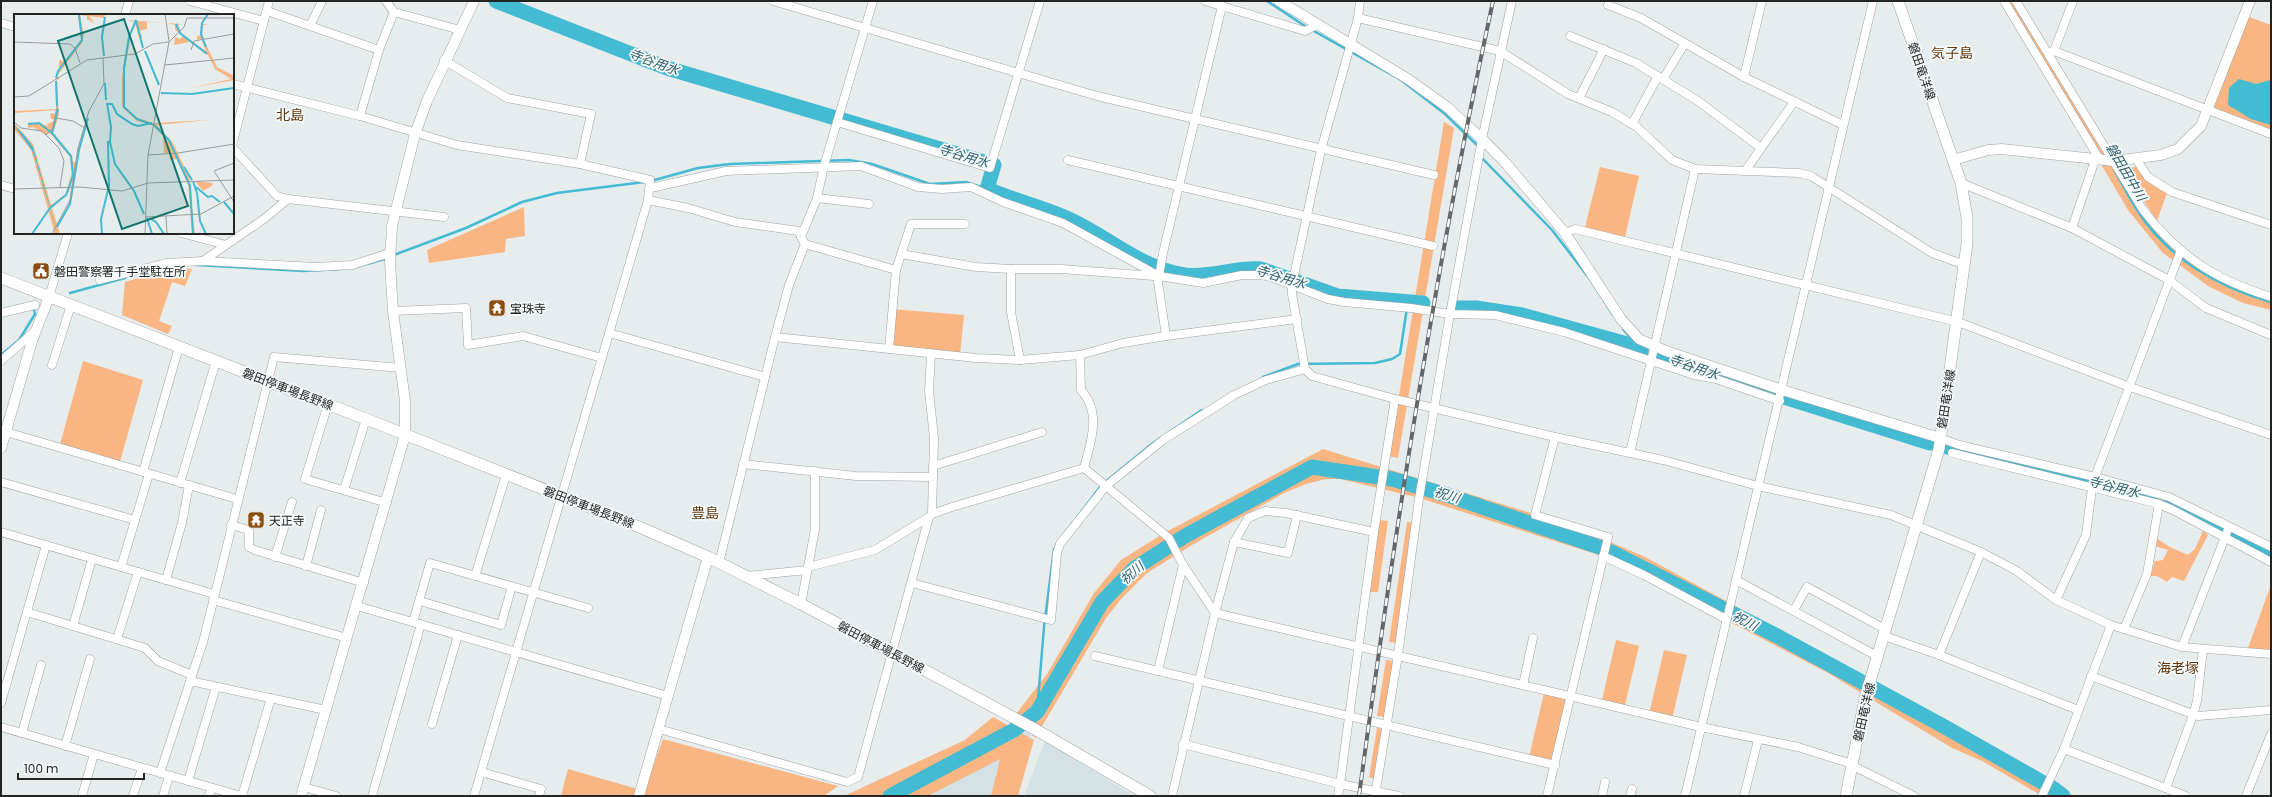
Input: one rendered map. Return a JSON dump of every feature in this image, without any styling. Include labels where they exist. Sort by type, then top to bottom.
[{"type":"main road","name":"磐田竜洋線","points":[[1846,796],[1865,698],[1918,524],[1935,462],[1940,438],[1966,265],[1967,218],[1962,183],[1898,1]]},
{"type":"main road","name":"磐田停車場長野線","points":[[1,278],[44,302],[71,305],[561,496],[708,557],[801,604],[1034,728],[1150,796]]},
{"type":"street","points":[[126,14],[129,1]]},
{"type":"street","points":[[190,1],[264,21]]},
{"type":"street","points":[[234,138],[270,1]]},
{"type":"street","points":[[310,26],[322,1]]},
{"type":"street","points":[[386,1],[394,12],[460,30]]},
{"type":"street","points":[[336,796],[302,791],[364,583],[405,436],[405,400],[393,311],[390,257],[396,211],[415,134],[426,101],[444,60],[474,1]]},
{"type":"street","points":[[773,1],[1097,96],[1321,150],[1434,175]]},
{"type":"street","points":[[719,562],[789,285],[818,198],[824,166],[873,1]]},
{"type":"street","points":[[837,122],[990,168],[1040,1]]},
{"type":"street","points":[[1205,1],[1305,31],[1317,25]]},
{"type":"street","points":[[1279,1],[1350,46],[1408,79],[1447,107],[1482,139],[1504,160],[1565,232],[1621,319],[1639,339],[1654,347],[1782,390],[1959,445],[2095,477],[2169,497],[2271,547]]},
{"type":"street","points":[[1360,1],[1358,18],[1321,150],[1292,285],[1305,369],[1318,379],[1555,437],[1663,460],[1758,486],[1891,515],[1918,524],[1981,552],[2016,571],[2056,600],[2111,625],[2182,647],[2271,654]]},
{"type":"street","points":[[1376,793],[1398,655],[1419,499],[1450,314],[1482,139],[1512,1]]},
{"type":"street","points":[[1744,77],[1762,1]]},
{"type":"street","points":[[1685,796],[1726,619],[1780,401],[1828,187],[1873,1]]},
{"type":"street","points":[[2004,1],[2104,160],[2159,230],[2180,250],[2222,279],[2271,297]]},
{"type":"street","points":[[2016,1],[2051,52],[2104,160]]},
{"type":"street","points":[[2051,52],[2073,1]]},
{"type":"street","points":[[1953,160],[1988,150],[2002,149],[2104,160],[2136,159],[2178,149],[2201,126],[2250,1]]},
{"type":"street","points":[[1608,5],[1641,18],[1744,77],[1843,126]]},
{"type":"street","points":[[1166,336],[1158,282],[1159,276],[1222,6]]},
{"type":"street","points":[[267,10],[379,50]]},
{"type":"street","points":[[360,116],[379,50],[394,12]]},
{"type":"street","points":[[1358,18],[1500,51],[1579,98],[1612,112],[1632,124],[1672,160],[1695,169],[1799,173],[1811,176],[1932,253],[1966,265]]},
{"type":"street","points":[[1,23],[14,27]]},
{"type":"street","points":[[1570,36],[1636,63],[1698,101],[1761,148]]},
{"type":"street","points":[[1632,124],[1685,43]]},
{"type":"street","points":[[1579,98],[1604,49]]},
{"type":"street","points":[[2051,52],[2208,109],[2271,134]]},
{"type":"street","points":[[444,60],[507,98],[591,114],[580,164]]},
{"type":"street","points":[[234,84],[360,116],[415,134],[486,151],[580,164],[650,180],[651,188],[648,200],[474,796]]},
{"type":"street","points":[[1745,171],[1794,102]]},
{"type":"street","points":[[234,149],[277,196],[288,199],[444,217]]},
{"type":"street","points":[[2136,159],[2148,177],[2172,192],[2271,225]]},
{"type":"street","points":[[1068,160],[1433,246]]},
{"type":"street","points":[[2072,228],[2104,160]]},
{"type":"street","points":[[651,188],[726,171],[824,166],[861,166],[918,187],[942,190],[971,187],[1003,202],[1063,223],[1159,276]]},
{"type":"street","points":[[1630,454],[1695,169]]},
{"type":"street","points":[[1962,183],[2072,228],[2169,280],[2206,308],[2271,334]]},
{"type":"street","points":[[1,185],[14,189]]},
{"type":"street","points":[[818,198],[869,204]]},
{"type":"street","points":[[203,261],[288,199]]},
{"type":"street","points":[[648,200],[688,208],[736,222],[799,231],[803,241]]},
{"type":"street","points":[[889,349],[896,270],[911,224],[966,224]]},
{"type":"street","points":[[1565,232],[1575,229],[1958,322],[2130,387],[2271,435]]},
{"type":"street","points":[[1,448],[44,302],[68,234]]},
{"type":"street","points":[[185,234],[226,245]]},
{"type":"street","points":[[803,241],[896,270]]},
{"type":"street","points":[[2056,600],[2086,535],[2092,488],[2095,477],[2130,387],[2180,250]]},
{"type":"street","points":[[901,254],[976,267],[1062,269],[1159,276],[1202,284],[1242,275],[1268,276],[1328,299],[1344,302],[1411,308],[1450,314],[1500,316],[1564,332],[1694,375],[1716,379],[1780,401]]},
{"type":"street","points":[[100,280],[166,263],[203,261],[316,267],[352,264],[390,257]]},
{"type":"street","points":[[1012,269],[1011,312],[1020,360]]},
{"type":"street","points":[[1,314],[44,302]]},
{"type":"street","points":[[52,365],[71,305]]},
{"type":"street","points":[[393,311],[466,308],[468,345],[523,336],[602,358]]},
{"type":"street","points":[[775,337],[931,354],[1020,360],[1080,355],[1123,343],[1297,319]]},
{"type":"street","points":[[1,361],[36,330]]},
{"type":"street","points":[[609,333],[765,377]]},
{"type":"street","points":[[121,567],[135,520],[179,347]]},
{"type":"street","points":[[659,729],[847,782],[858,777],[931,516],[934,438],[929,391],[931,354]]},
{"type":"street","points":[[1080,355],[1081,390],[1090,399],[1094,428],[1084,468]]},
{"type":"street","points":[[160,773],[203,642],[237,499],[274,357],[401,368]]},
{"type":"street","points":[[180,483],[216,361]]},
{"type":"street","points":[[912,583],[1051,620],[1057,554],[1060,544],[1106,486],[1163,440],[1234,395],[1266,380],[1305,369]]},
{"type":"street","points":[[1338,796],[1374,532],[1395,399]]},
{"type":"street","points":[[328,404],[305,479],[387,503]]},
{"type":"street","points":[[344,490],[366,419]]},
{"type":"street","points":[[6,432],[237,499]]},
{"type":"street","points":[[933,466],[1042,432]]},
{"type":"street","points":[[1547,796],[1608,537],[1535,515],[1555,437]]},
{"type":"street","points":[[1952,453],[2159,504],[2271,562]]},
{"type":"street","points":[[743,464],[856,476],[933,477]]},
{"type":"street","points":[[1084,468],[1169,538],[1183,565],[1215,612],[1701,727],[1758,740],[1768,740],[1798,747],[1852,764],[1914,796]]},
{"type":"street","points":[[747,576],[808,569],[875,550],[931,516],[952,507],[1084,468]]},
{"type":"street","points":[[801,604],[815,529],[815,472]]},
{"type":"street","points":[[475,576],[506,475]]},
{"type":"street","points":[[1,482],[135,520]]},
{"type":"street","points":[[166,580],[182,523],[189,485]]},
{"type":"street","points":[[275,557],[292,502]]},
{"type":"street","points":[[2124,629],[2147,574],[2159,504]]},
{"type":"street","points":[[306,566],[321,510]]},
{"type":"street","points":[[1172,796],[1198,681],[1234,542],[1248,518],[1266,511],[1297,515],[1374,532]]},
{"type":"street","points":[[1234,542],[1288,553],[1297,515]]},
{"type":"street","points":[[231,526],[249,530],[249,547],[275,557],[364,583]]},
{"type":"street","points":[[2182,647],[2229,527]]},
{"type":"street","points":[[1,532],[166,580],[214,597],[347,638]]},
{"type":"street","points":[[1,703],[46,545]]},
{"type":"street","points":[[1939,655],[1981,552]]},
{"type":"street","points":[[1603,556],[1726,619]]},
{"type":"street","points":[[639,796],[708,557]]},
{"type":"street","points":[[73,626],[92,559]]},
{"type":"street","points":[[372,796],[417,624],[420,601],[430,563],[588,608]]},
{"type":"street","points":[[1158,671],[1183,565]]},
{"type":"street","points":[[117,639],[138,572]]},
{"type":"street","points":[[1736,580],[1877,656]]},
{"type":"street","points":[[420,601],[501,625],[512,586]]},
{"type":"street","points":[[1794,610],[1807,587],[1885,632],[2078,710]]},
{"type":"street","points":[[357,606],[668,696]]},
{"type":"street","points":[[27,612],[145,648],[158,661],[191,678],[216,687],[326,710]]},
{"type":"street","points":[[2042,796],[2064,749],[2111,625]]},
{"type":"street","points":[[432,724],[458,636]]},
{"type":"street","points":[[1523,685],[1533,638]]},
{"type":"street","points":[[2166,788],[2197,701],[2203,649]]},
{"type":"street","points":[[1095,656],[1555,765]]},
{"type":"street","points":[[65,746],[90,659]]},
{"type":"street","points":[[22,734],[41,665]]},
{"type":"street","points":[[2091,676],[2198,716],[2271,710]]},
{"type":"street","points":[[188,781],[216,687]]},
{"type":"street","points":[[1,727],[188,781],[210,792],[241,796],[271,698]]},
{"type":"street","points":[[2246,796],[2271,734]]},
{"type":"street","points":[[1744,796],[1758,740]]},
{"type":"street","points":[[1183,744],[1376,793],[1400,796]]},
{"type":"street","points":[[2064,749],[2186,796]]},
{"type":"street","points":[[82,796],[94,754]]},
{"type":"street","points":[[133,796],[142,768]]},
{"type":"street","points":[[481,772],[541,789],[539,796]]},
{"type":"street","points":[[163,796],[169,776]]},
{"type":"street","points":[[1602,796],[1605,782]]},
{"type":"shaded area","points":[[2005,1],[2016,1],[2143,209],[2192,260],[2271,297],[2271,310],[2243,303],[2208,286],[2162,252],[2128,210]]},
{"type":"shaded area","points":[[2241,14],[2271,25],[2271,134],[2211,110]]},
{"type":"shaded area","points":[[1444,122],[1454,128],[1398,458],[1389,456]]},
{"type":"shaded area","points":[[2140,166],[2168,190],[2157,221],[2123,169]]},
{"type":"shaded area","points":[[1600,167],[1639,176],[1624,241],[1584,231]]},
{"type":"shaded area","points":[[524,207],[525,236],[506,239],[505,252],[429,263],[427,250]]},
{"type":"shaded area","points":[[172,268],[192,269],[185,286],[172,282],[159,321],[172,326],[168,334],[122,315],[125,282]]},
{"type":"shaded area","points":[[892,309],[964,315],[960,355],[889,349]]},
{"type":"shaded area","points":[[83,361],[143,380],[119,465],[59,448]]},
{"type":"shaded area","points":[[1323,449],[1573,526],[1645,557],[1955,725],[2039,772],[2073,796],[2047,796],[2037,793],[1982,761],[1952,748],[1828,673],[1605,557],[1416,497],[1340,479],[1326,479],[1306,484],[1284,493],[1192,545],[1147,573],[1122,598],[1106,618],[1035,738],[1016,714],[1047,674],[1094,593],[1121,560],[1166,532]]},
{"type":"shaded area","points":[[1380,520],[1388,521],[1378,592],[1370,592]]},
{"type":"shaded area","points":[[1407,522],[1416,523],[1397,643],[1389,642]]},
{"type":"shaded area","points":[[2203,531],[2208,535],[2184,581],[2172,577],[2167,582],[2157,576],[2150,576],[2155,561],[2163,560],[2168,550],[2152,545],[2156,538],[2170,547],[2188,555],[2195,549]]},
{"type":"shaded area","points":[[2271,585],[2271,655],[2248,648]]},
{"type":"shaded area","points":[[1616,640],[1639,646],[1624,709],[1601,704]]},
{"type":"shaded area","points":[[1664,650],[1687,655],[1672,719],[1649,714]]},
{"type":"shaded area","points":[[1386,660],[1394,661],[1385,717],[1377,716]]},
{"type":"shaded area","points":[[1544,693],[1566,698],[1552,762],[1529,757]]},
{"type":"shaded area","points":[[993,717],[1034,740],[1018,796],[991,796],[1000,759],[928,796],[844,796],[965,740]]},
{"type":"shaded area","points":[[1033,728],[1009,796],[907,796]]},
{"type":"shaded area","points":[[1377,728],[1383,729],[1375,779],[1369,777]]},
{"type":"shaded area","points":[[663,739],[838,786],[824,796],[642,796]]},
{"type":"shaded area","points":[[1045,741],[1134,796],[1024,796]]},
{"type":"shaded area","points":[[568,769],[641,790],[639,796],[561,796]]},
{"type":"water","points":[[2239,79],[2256,84],[2271,80],[2271,125],[2251,119],[2228,105],[2229,88]]},
{"type":"waterway","name":"寺谷用水","points":[[496,1],[667,68],[994,165],[987,189],[1073,221],[1141,260],[1170,272],[1195,276],[1261,269],[1338,296],[1423,303]]},
{"type":"waterway","points":[[1267,1],[1308,28]]},
{"type":"waterway","points":[[1312,30],[1401,80],[1445,114],[1477,145]]},
{"type":"waterway","points":[[1481,157],[1552,230],[1592,282],[1613,315]]},
{"type":"waterway","points":[[651,181],[698,168],[730,164],[849,160],[872,164],[930,184],[966,182],[987,189]]},
{"type":"waterway","name":"磐田田中川","points":[[2115,171],[2133,203],[2148,225],[2162,241],[2178,255],[2194,268],[2212,279],[2251,296],[2271,302]]},
{"type":"waterway","points":[[394,255],[466,228],[522,202],[557,193],[644,182]]},
{"type":"waterway","points":[[356,267],[388,258]]},
{"type":"waterway","points":[[196,265],[303,271],[341,269]]},
{"type":"waterway","points":[[70,293],[125,278]]},
{"type":"waterway","points":[[1263,377],[1298,364],[1375,363],[1392,359],[1400,354],[1408,301]]},
{"type":"waterway","points":[[1,355],[19,340],[35,314],[33,306]]},
{"type":"waterway","name":"寺谷用水","points":[[1454,308],[1476,308],[1522,315],[1638,347],[1774,394],[1930,443]]},
{"type":"waterway","points":[[1623,329],[1638,347]]},
{"type":"waterway","points":[[1104,483],[1153,443],[1202,410]]},
{"type":"waterway","name":"寺谷用水","points":[[1947,447],[2159,498],[2271,555]]},
{"type":"waterway","name":"祝川","points":[[890,796],[1014,730],[1037,712],[1102,602],[1135,568],[1185,536],[1312,467],[1392,479],[1447,495],[1605,549],[1779,637],[1945,727],[2054,789],[2063,796]]},
{"type":"waterway","points":[[1056,545],[1100,487]]},
{"type":"waterway","points":[[1037,712],[1044,627],[1054,549]]},
{"type":"railway","points":[[1359,796],[1387,596],[1418,397],[1453,199],[1493,1]]},
{"type":"place","name":"磐田警察署千手堂駐在所","points":[[41,271]]},
{"type":"place","name":"宝珠寺","points":[[497,308]]},
{"type":"place","name":"天正寺","points":[[256,520]]},
{"type":"district","name":"気子島","points":[[1952,53]]},
{"type":"district","name":"北島","points":[[290,115]]},
{"type":"district","name":"豊島","points":[[705,513]]},
{"type":"district","name":"海老塚","points":[[2178,668]]}]
